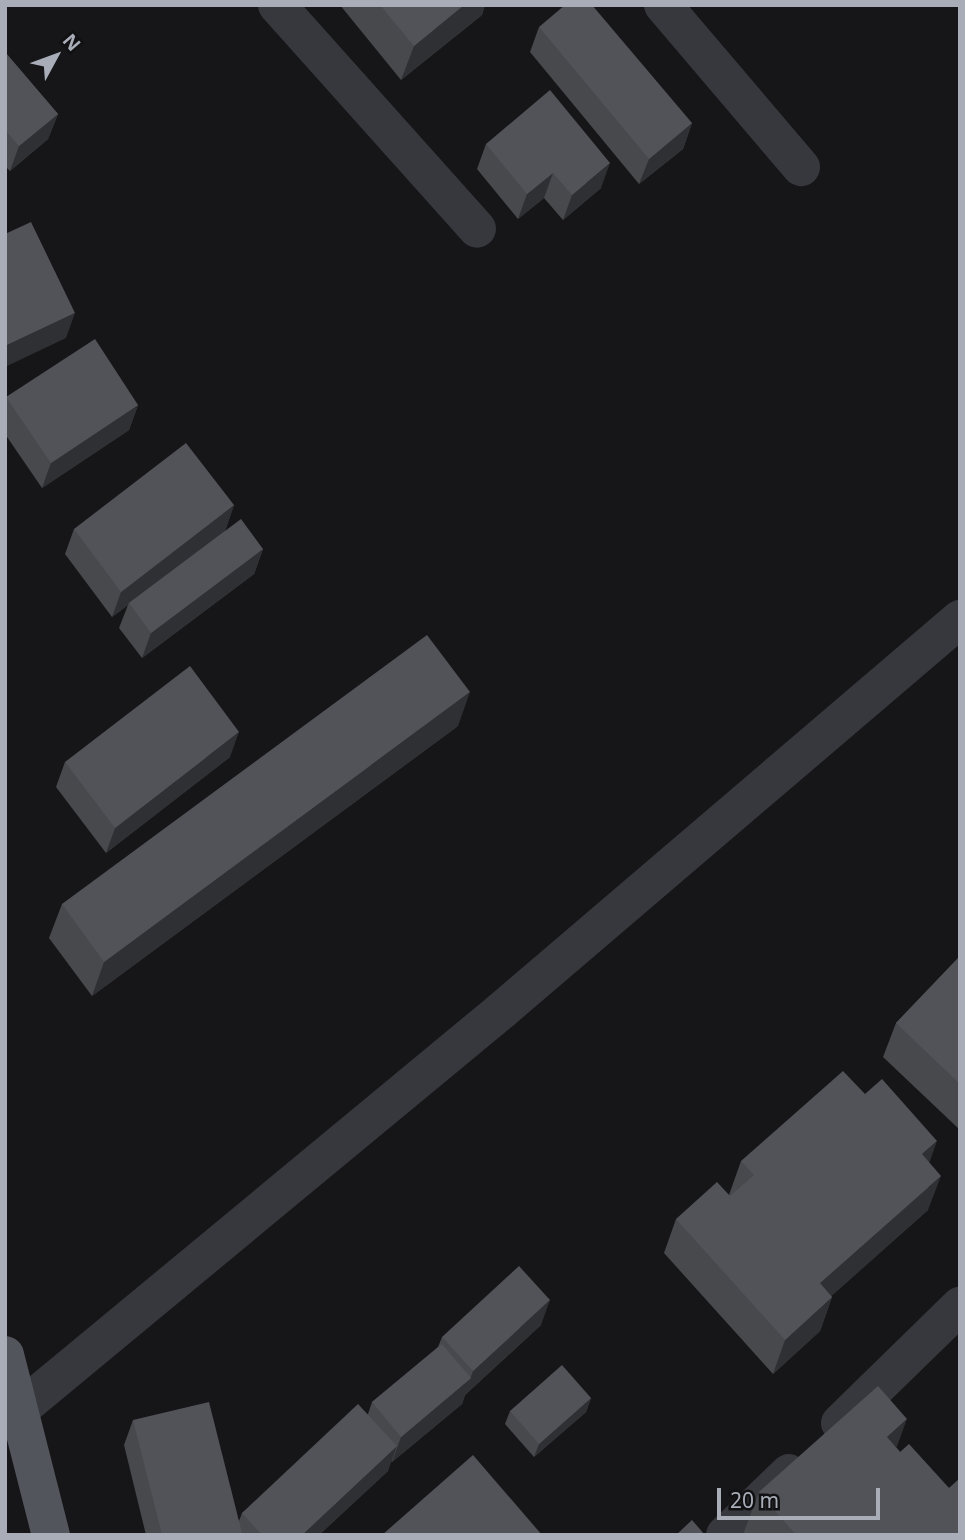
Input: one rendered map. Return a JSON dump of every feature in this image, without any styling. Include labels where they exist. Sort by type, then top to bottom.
[{"type":"main road","points":[[5,1354],[51,1535]]},
{"type":"street","points":[[277,5],[477,229]]},
{"type":"street","points":[[663,5],[801,167]]},
{"type":"street","points":[[19,1410],[501,1011],[960,619]]},
{"type":"street","points":[[725,1535],[960,1306]]},
{"type":"building","points":[[380,5],[464,5],[414,46]]},
{"type":"building","points":[[565,5],[592,5],[692,123],[649,159],[539,27]]},
{"type":"building","points":[[5,52],[58,114],[19,146],[5,130]]},
{"type":"building","points":[[550,90],[610,163],[572,195],[553,173],[527,194],[486,144]]},
{"type":"building","points":[[31,222],[75,313],[5,346],[5,234]]},
{"type":"building","points":[[95,339],[138,405],[51,463],[6,397]]},
{"type":"building","points":[[186,443],[234,505],[121,592],[74,529]]},
{"type":"building","points":[[241,519],[263,549],[151,633],[129,603]]},
{"type":"building","points":[[427,635],[470,692],[104,962],[62,904]]},
{"type":"building","points":[[190,666],[239,732],[115,828],[65,762]]},
{"type":"building","points":[[960,956],[960,1084],[896,1023]]},
{"type":"building","points":[[843,1071],[865,1094],[882,1079],[937,1141],[922,1154],[941,1176],[820,1283],[832,1297],[785,1340],[676,1219],[717,1182],[730,1196],[754,1175],[741,1161]]},
{"type":"building","points":[[519,1266],[550,1300],[473,1371],[442,1337]]},
{"type":"building","points":[[442,1344],[471,1378],[401,1437],[372,1402]]},
{"type":"building","points":[[562,1365],[591,1398],[539,1444],[510,1411]]},
{"type":"building","points":[[878,1386],[907,1419],[887,1437],[900,1452],[909,1444],[949,1488],[960,1478],[960,1535],[796,1535],[759,1492]]},
{"type":"building","points":[[209,1402],[242,1533],[162,1535],[133,1420]]},
{"type":"building","points":[[358,1404],[397,1446],[302,1535],[262,1535],[242,1513]]},
{"type":"building","points":[[473,1455],[542,1535],[382,1535]]},
{"type":"building","points":[[692,1520],[705,1535],[676,1535]]}]
